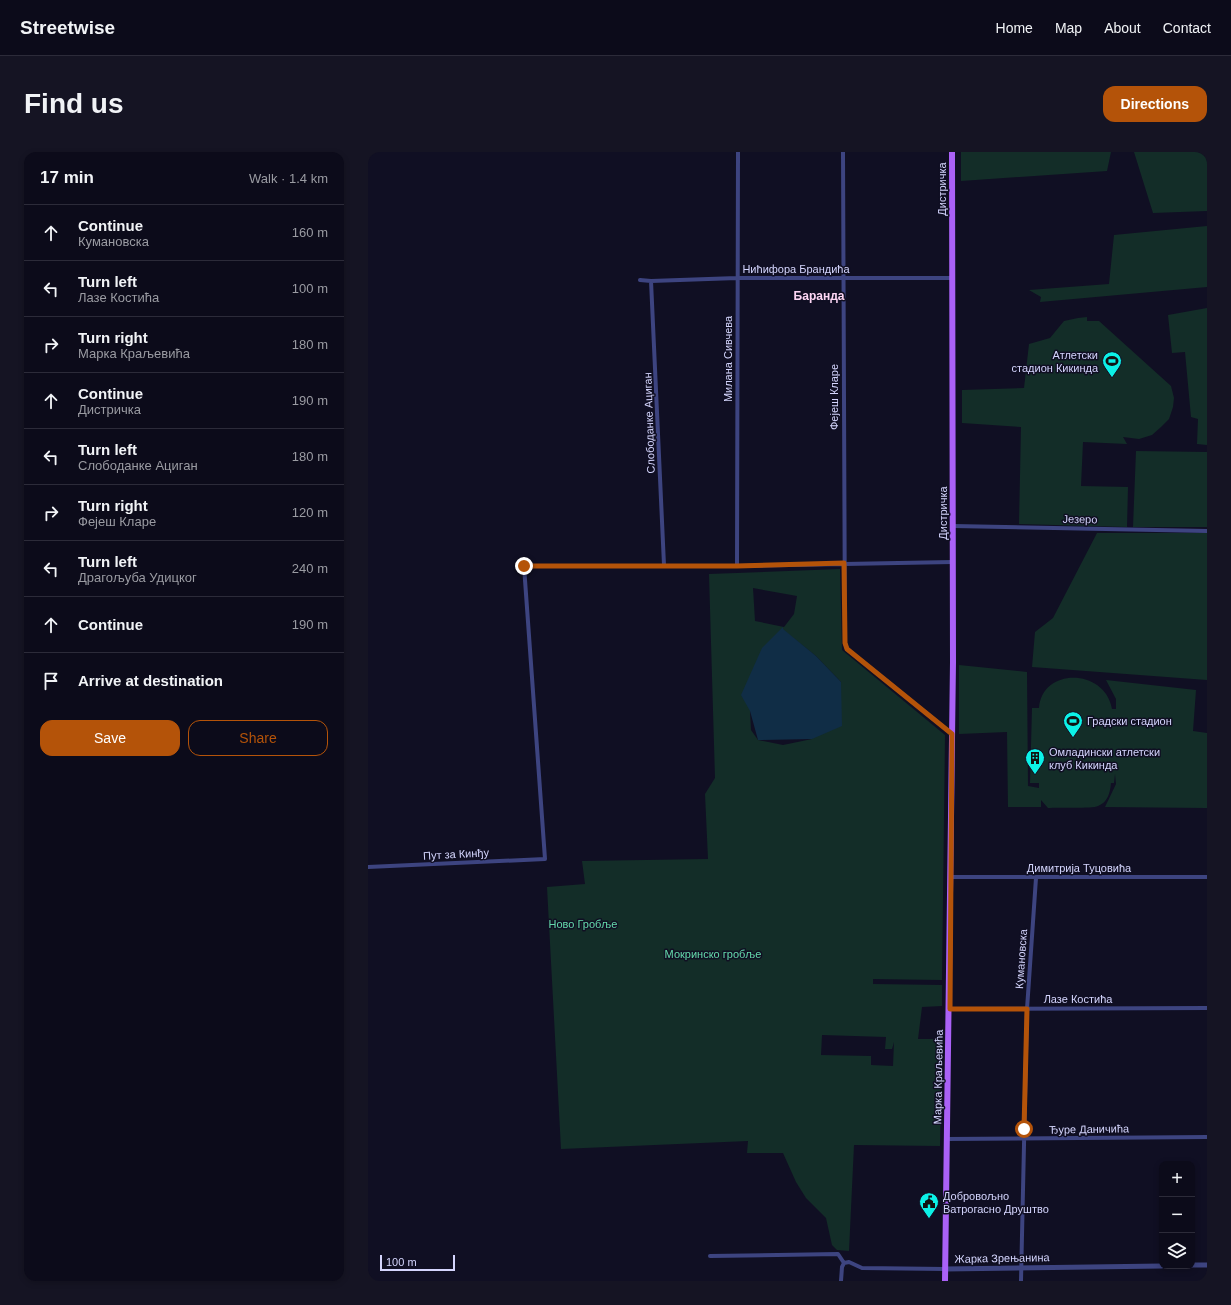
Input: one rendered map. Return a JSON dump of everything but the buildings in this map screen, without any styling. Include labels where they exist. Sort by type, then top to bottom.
[{"type":"main road","name":"Дистричка","points":[[951,875],[953,562],[952,152]]},
{"type":"main road","name":"Марка Краљевића","points":[[945,1281],[951,875]]},
{"type":"street","name":"Милана Сивчева","points":[[737,566],[738,152]]},
{"type":"street","name":"Фејеш Кларе","points":[[843,152],[845,643],[847,649],[952,734]]},
{"type":"street","name":"Нићифора Брандића","points":[[640,280],[737,278],[952,278]]},
{"type":"street","name":"Слободанке Ациган","points":[[651,280],[664,565]]},
{"type":"street","name":"Језеро","points":[[953,526],[1207,531]]},
{"type":"street","points":[[664,565],[737,566],[953,562]]},
{"type":"street","name":"Пут за Кинђу","points":[[368,867],[545,859],[524,566],[664,565]]},
{"type":"street","name":"Димитрија Туцовића","points":[[951,875],[1036,878],[1207,877]]},
{"type":"street","name":"Кумановска","points":[[1021,1281],[1027,1009],[1036,878]]},
{"type":"street","name":"Лазе Костића","points":[[950,1009],[1207,1008]]},
{"type":"street","name":"Ђуре Даничића","points":[[947,1139],[1207,1137]]},
{"type":"street","name":"Жарка Зрењанина","points":[[710,1256],[838,1254],[844,1263],[849,1262],[862,1268],[946,1269],[1159,1266]]},
{"type":"street","points":[[841,1281],[842,1267],[844,1263]]},
{"type":"street","points":[[1195,1265],[1207,1265]]},
{"type":"green space","points":[[961,152],[1111,152],[1107,171],[961,181]]},
{"type":"green space","points":[[1134,152],[1207,152],[1207,211],[1153,213]]},
{"type":"green space","points":[[1207,226],[1207,287],[1040,302],[1041,297],[1029,290],[1109,284],[1114,235]]},
{"type":"green space","points":[[1207,308],[1207,445],[1197,444],[1198,419],[1191,417],[1185,352],[1172,353],[1168,315]]},
{"type":"green space","points":[[1087,317],[1087,321],[1099,321],[1171,386],[1174,398],[1173,407],[1169,419],[1152,435],[1139,439],[1123,437],[1127,444],[1083,442],[1081,486],[1128,487],[1127,527],[1019,524],[1021,427],[962,423],[962,390],[1024,388],[1029,344],[1050,338],[1064,321]]},
{"type":"green space","points":[[1136,451],[1207,452],[1207,527],[1133,527]]},
{"type":"green space","points":[[1097,533],[1207,533],[1207,680],[1032,667],[1035,632],[1053,618]]},
{"type":"green space","points":[[840,569],[842,650],[945,735],[942,980],[873,979],[873,984],[942,985],[942,1006],[922,1007],[918,1039],[942,1039],[940,1146],[854,1145],[849,1251],[837,1250],[832,1245],[826,1218],[806,1198],[796,1182],[783,1153],[747,1153],[748,1141],[561,1149],[547,887],[585,884],[582,861],[708,859],[705,794],[715,778],[709,574]],"holes":[[[753,588],[797,596],[794,614],[784,627],[755,621]],[[782,629],[816,656],[841,682],[812,739],[783,745],[758,740],[751,730],[750,711]],[[822,1035],[886,1037],[885,1049],[892,1049],[894,1042],[893,1066],[871,1065],[871,1056],[821,1055]]]},
{"type":"green space","points":[[959,665],[1027,672],[1028,786],[1039,788],[1039,783],[1030,783],[1032,708],[1039,708],[1043,695],[1051,685],[1062,679],[1074,678],[1087,680],[1098,686],[1107,696],[1112,709],[1116,709],[1116,699],[1106,680],[1196,690],[1193,731],[1207,733],[1207,808],[1105,807],[1116,784],[1115,774],[1114,783],[1111,783],[1108,797],[1098,806],[1048,808],[1041,800],[1041,807],[1008,807],[1007,732],[959,734]]},
{"type":"water","points":[[783,627],[783,629],[816,656],[841,682],[842,726],[812,739],[758,740],[750,711],[741,695],[762,648]]},
{"type":"place","name":"Атлетски стадион Кикинда","points":[[1112,378]]},
{"type":"place","name":"Градски стадион","points":[[1073,738]]},
{"type":"place","name":"Омладински атлетски клуб Кикинда","points":[[1035,775]]},
{"type":"place","name":"Добровољно Ватрогасно Друштво","points":[[929,1219]]},
{"type":"district","name":"Баранда","points":[[819,296]]},
{"type":"route","points":[[524,566],[737,566],[844,563],[845,643],[847,649],[952,734],[950,1009],[1027,1009],[1024,1129]]},
{"type":"park label","name":"Ново Гробље","points":[[583,924]]},
{"type":"park label","name":"Мокринско гробље","points":[[713,954]]}]
